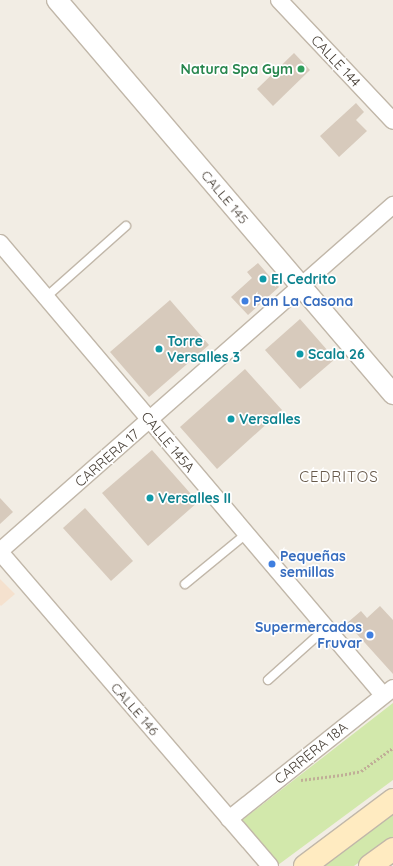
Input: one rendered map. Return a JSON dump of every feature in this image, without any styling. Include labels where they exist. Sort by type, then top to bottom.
[{"type":"main road","points":[[305,866],[393,800]]},
{"type":"main road","points":[[370,866],[393,849]]},
{"type":"street","name":"CALLE 145","points":[[57,0],[393,394]]},
{"type":"street","name":"CALLE 144","points":[[279,0],[393,121]]},
{"type":"street","name":"CARRERA 17","points":[[0,552],[393,205]]},
{"type":"street","name":"CALLE 145A","points":[[0,243],[326,628],[388,692]]},
{"type":"street","name":"CALLE 146","points":[[0,552],[270,866]]},
{"type":"street","name":"CARRERA 18A","points":[[229,819],[388,692]]},
{"type":"lane","points":[[46,297],[126,226]]},
{"type":"lane","points":[[185,584],[246,534]]},
{"type":"lane","points":[[268,680],[326,628]]},
{"type":"path","points":[[283,776],[292,781],[341,776],[361,771],[393,748]]},
{"type":"shaded area","points":[[0,579],[15,594],[1,606],[0,605]]},
{"type":"green space","points":[[393,703],[393,780],[278,865],[241,821]]},
{"type":"green space","points":[[393,811],[393,837],[354,866],[319,866]]},
{"type":"building","points":[[294,53],[310,70],[273,106],[257,89]]},
{"type":"building","points":[[356,103],[364,112],[356,120],[367,131],[339,157],[320,136]]},
{"type":"building","points":[[258,263],[279,287],[248,315],[231,297],[252,278],[247,272]]},
{"type":"building","name":"Torre Versalles 3","points":[[170,300],[209,345],[149,397],[110,352]]},
{"type":"building","name":"Scala 26","points":[[300,319],[335,359],[300,389],[265,350]]},
{"type":"building","name":"Versalles","points":[[245,369],[282,410],[217,469],[180,427]]},
{"type":"building","name":"Versalles II","points":[[152,450],[198,502],[148,546],[102,493]]},
{"type":"building","points":[[0,498],[13,512],[0,524]]},
{"type":"building","points":[[85,508],[133,561],[111,581],[63,528]]},
{"type":"building","name":"Supermercados Fruvar","points":[[380,606],[393,620],[393,674],[347,623],[361,611],[367,618]]},
{"type":"place","name":"Natura Spa Gym","points":[[301,69]]},
{"type":"place","name":"El Cedrito","points":[[263,279]]},
{"type":"place","name":"Pan La Casona","points":[[245,301]]},
{"type":"place","name":"Torre Versalles 3","points":[[159,349]]},
{"type":"place","name":"Scala 26","points":[[300,354]]},
{"type":"place","name":"Versalles","points":[[231,419]]},
{"type":"place","name":"Versalles II","points":[[150,498]]},
{"type":"place","name":"Pequeñas semillas","points":[[272,564]]},
{"type":"place","name":"Supermercados Fruvar","points":[[370,635]]},
{"type":"district","name":"CEDRITOS","points":[[339,477]]}]
